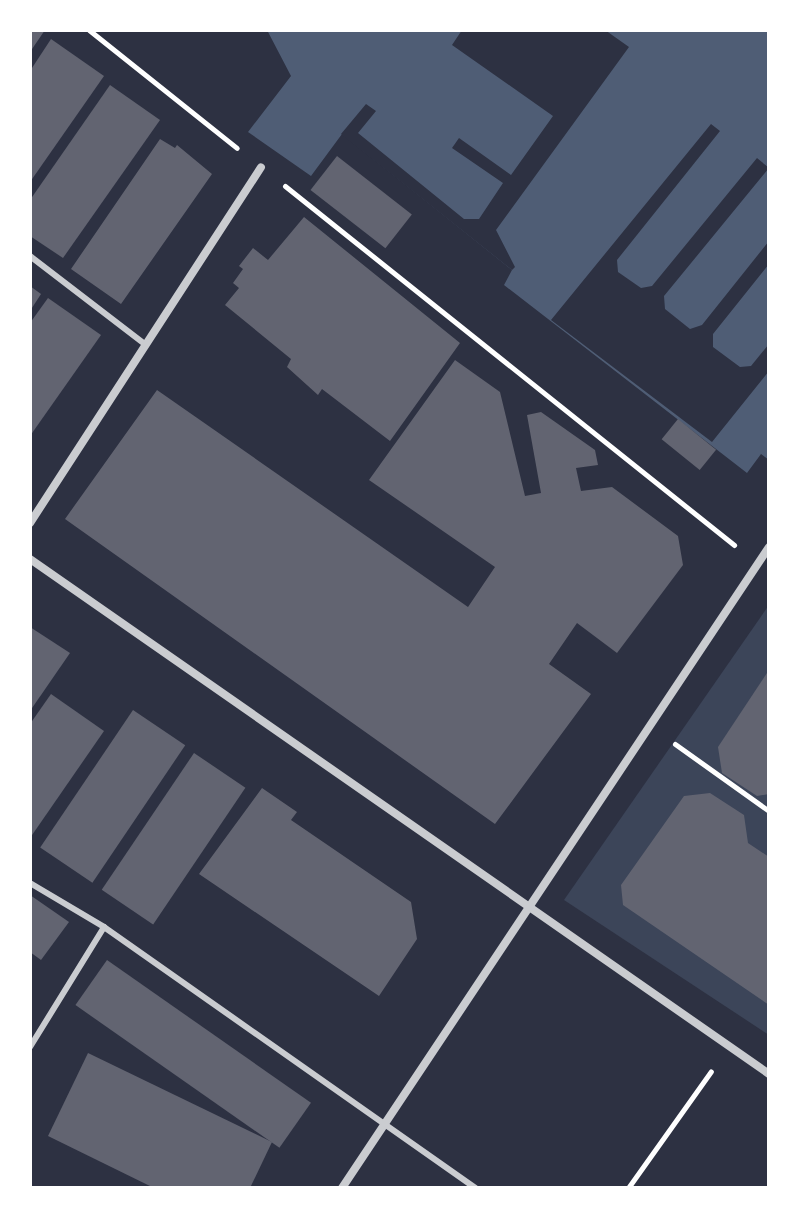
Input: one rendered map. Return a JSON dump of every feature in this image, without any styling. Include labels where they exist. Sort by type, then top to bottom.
[{"type":"street","points":[[30,523],[261,167]]},
{"type":"street","points":[[342,1188],[525,907],[769,547]]},
{"type":"street","points":[[30,559],[525,907],[769,1074]]},
{"type":"lane","points":[[30,256],[146,345]]},
{"type":"lane","points":[[30,883],[104,927],[476,1188]]},
{"type":"lane","points":[[30,1047],[104,927]]},
{"type":"path","points":[[89,30],[758,564]]},
{"type":"path","points":[[649,726],[769,811]]},
{"type":"path","points":[[628,1188],[729,1047]]},
{"type":"shaded area","points":[[267,30],[769,30],[769,460],[761,454],[747,473],[504,285],[512,270],[342,134],[311,176],[248,132],[291,76]]},
{"type":"shaded area","points":[[769,605],[769,1035],[564,900]]},
{"type":"pier","points":[[462,30],[605,30],[629,47],[496,230],[515,267],[512,270],[341,134],[366,104],[376,111],[358,133],[464,219],[479,219],[503,183],[452,148],[459,138],[511,175],[553,116],[452,45]]},
{"type":"pier","points":[[711,124],[720,131],[617,260],[618,272],[641,288],[652,286],[757,158],[769,168],[664,296],[665,309],[690,329],[702,325],[769,241],[769,264],[713,334],[713,347],[740,367],[751,366],[769,344],[769,371],[712,442],[551,320]]},
{"type":"building","points":[[30,30],[45,30],[30,52]]},
{"type":"building","points":[[51,39],[104,76],[30,182],[30,71]]},
{"type":"building","points":[[110,85],[160,120],[63,258],[30,236],[30,200]]},
{"type":"building","points":[[160,139],[175,148],[177,145],[212,174],[121,304],[71,269]]},
{"type":"building","points":[[337,156],[412,214],[385,248],[311,190]]},
{"type":"building","points":[[304,217],[460,343],[390,441],[322,389],[318,395],[287,367],[291,359],[225,305],[239,288],[233,283],[243,269],[239,266],[253,248],[268,260]]},
{"type":"building","points":[[30,286],[41,294],[30,311]]},
{"type":"building","points":[[48,298],[101,335],[30,436],[30,323]]},
{"type":"building","points":[[455,360],[500,392],[525,496],[541,493],[527,415],[541,412],[595,450],[598,465],[576,468],[581,491],[612,487],[678,536],[683,565],[617,653],[577,623],[549,664],[591,694],[495,824],[65,519],[157,390],[468,607],[495,567],[369,480]]},
{"type":"building","points":[[678,419],[716,450],[700,470],[662,439]]},
{"type":"building","points":[[30,627],[70,653],[30,711]]},
{"type":"building","points":[[769,670],[769,794],[757,796],[722,773],[718,747]]},
{"type":"building","points":[[51,694],[104,731],[30,838],[30,724]]},
{"type":"building","points":[[133,710],[185,745],[92,883],[40,848]]},
{"type":"building","points":[[194,753],[245,788],[153,924],[102,890]]},
{"type":"building","points":[[262,788],[297,812],[291,820],[411,902],[417,939],[379,996],[199,874]]},
{"type":"building","points":[[710,793],[744,815],[748,843],[769,857],[769,1005],[623,905],[621,885],[684,796]]},
{"type":"building","points":[[30,895],[69,922],[41,960],[30,952]]},
{"type":"building","points":[[107,960],[311,1103],[279,1148],[75,1005]]},
{"type":"building","points":[[88,1053],[272,1142],[250,1188],[154,1188],[48,1136]]}]
